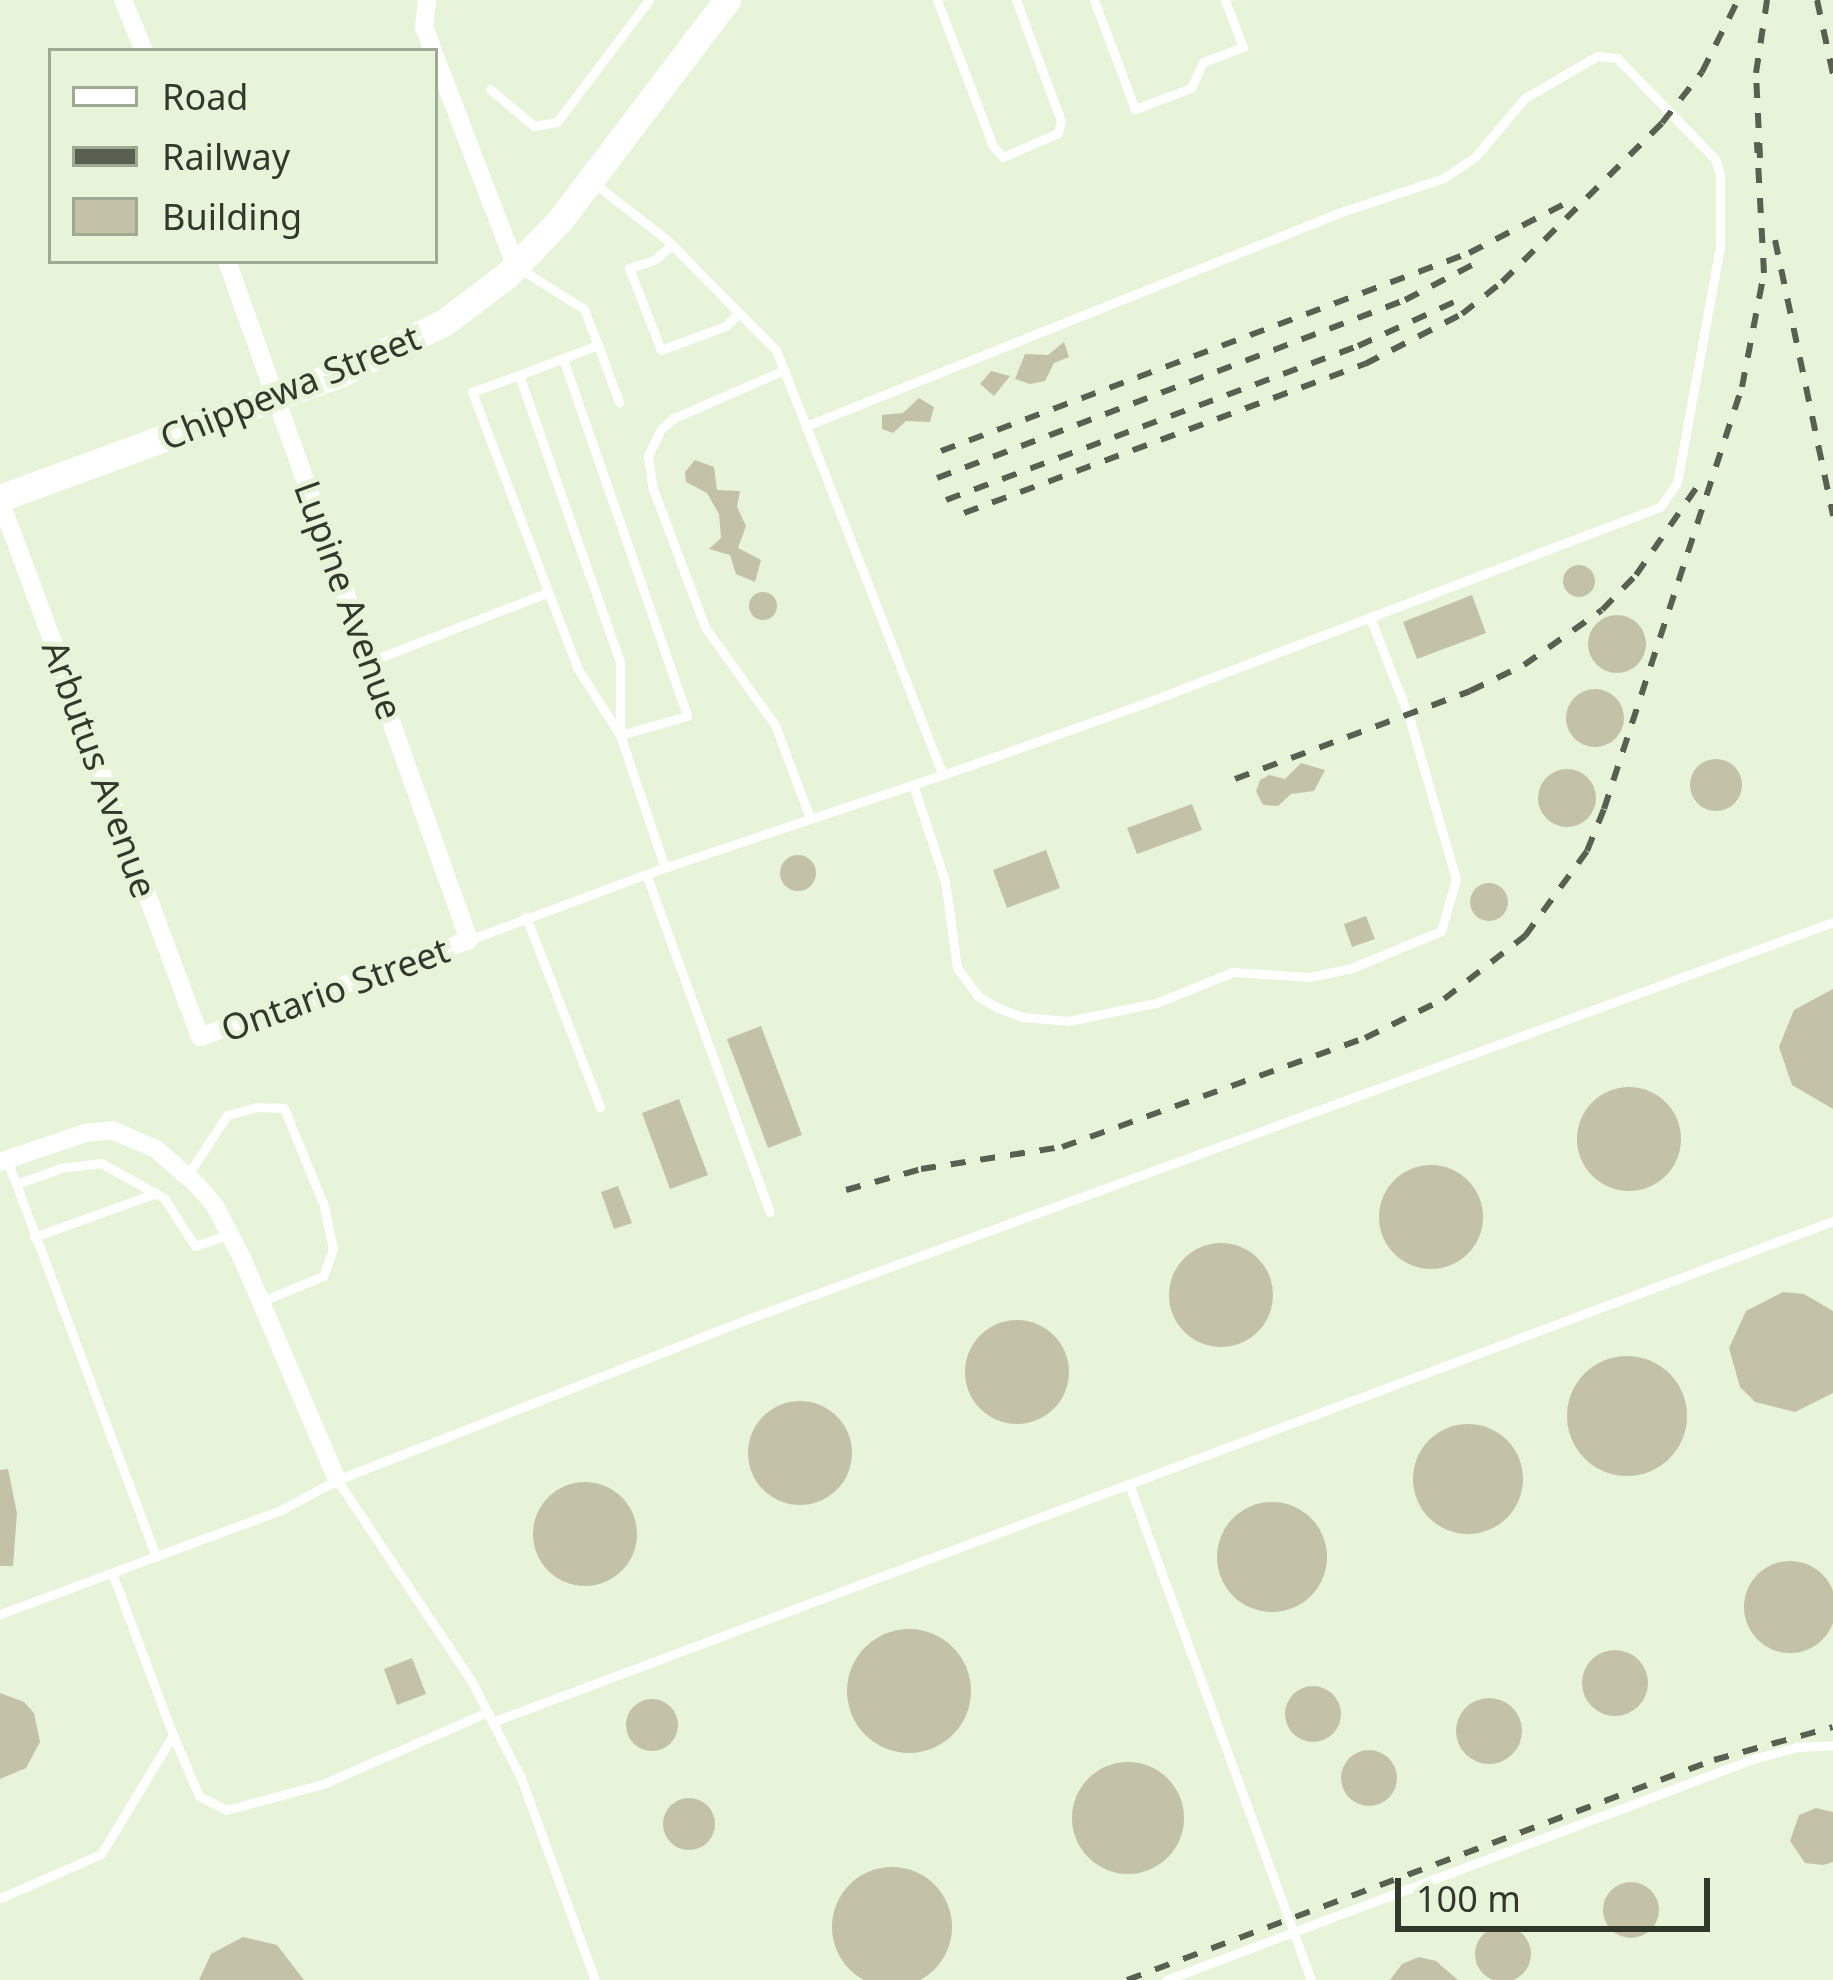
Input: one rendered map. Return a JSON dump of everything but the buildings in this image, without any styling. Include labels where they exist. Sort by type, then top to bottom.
[{"type":"main road","name":"Chippewa Street","points":[[0,499],[412,342],[516,267],[591,181],[727,0]]},
{"type":"street","points":[[123,0],[143,48]]},
{"type":"street","points":[[427,0],[424,27],[432,48]]},
{"type":"street","points":[[438,64],[516,267]]},
{"type":"street","name":"Lupine Avenue","points":[[228,264],[470,940]]},
{"type":"street","name":"Arbutus Avenue","points":[[0,499],[200,1037]]},
{"type":"street","name":"Ontario Street","points":[[200,1037],[470,940]]},
{"type":"street","points":[[4,1161],[85,1132],[112,1130],[156,1149],[187,1176],[215,1206],[230,1234],[337,1480]]},
{"type":"lane","points":[[490,88],[534,126],[557,122],[649,0]]},
{"type":"lane","points":[[937,0],[992,146],[1003,157],[1058,134],[1061,121],[1016,0]]},
{"type":"lane","points":[[1094,0],[1135,109],[1191,88],[1202,62],[1243,47],[1225,0]]},
{"type":"lane","points":[[470,940],[1371,620],[1660,507],[1677,483],[1720,247],[1720,175],[1714,159],[1617,58],[1597,56],[1525,98],[1475,157],[1444,178],[1341,212],[806,426]]},
{"type":"lane","points":[[591,181],[672,245],[776,350],[943,775]]},
{"type":"lane","points":[[672,245],[654,260],[629,268],[661,350],[726,326],[739,313]]},
{"type":"lane","points":[[516,267],[584,309],[619,402]]},
{"type":"lane","points":[[598,346],[472,392],[578,669],[620,735],[664,868]]},
{"type":"lane","points":[[563,358],[687,716],[620,735]]},
{"type":"lane","points":[[784,370],[674,418],[661,429],[648,456],[652,487],[705,627],[775,725],[810,818]]},
{"type":"lane","points":[[519,376],[620,662],[620,735]]},
{"type":"lane","points":[[371,661],[546,593]]},
{"type":"lane","points":[[913,785],[945,881],[957,968],[979,998],[998,1008],[1023,1017],[1067,1021],[1156,1003],[1233,972],[1310,976],[1349,969],[1441,931],[1456,879],[1408,715],[1371,620]]},
{"type":"lane","points":[[646,874],[770,1212]]},
{"type":"lane","points":[[526,917],[600,1107]]},
{"type":"lane","points":[[0,1614],[281,1510],[337,1480],[745,1320],[1833,922]]},
{"type":"lane","points":[[187,1176],[227,1115],[256,1107],[284,1108],[324,1206],[333,1249],[323,1276],[260,1302]]},
{"type":"lane","points":[[4,1161],[156,1557]]},
{"type":"lane","points":[[16,1184],[61,1168],[101,1163],[157,1193],[195,1246],[230,1234]]},
{"type":"lane","points":[[34,1238],[157,1193]]},
{"type":"lane","points":[[112,1573],[199,1796],[226,1810],[323,1784],[490,1717],[1833,1221]]},
{"type":"lane","points":[[337,1480],[490,1717],[520,1778],[595,1980]]},
{"type":"lane","points":[[1129,1484],[1311,1980]]},
{"type":"lane","points":[[0,1898],[100,1854],[173,1735]]},
{"type":"lane","points":[[1166,1980],[1753,1760],[1797,1747],[1833,1745]]},
{"type":"railway","points":[[964,513],[1365,364],[1462,314],[1502,282],[1662,123],[1702,72],[1738,0]]},
{"type":"railway","points":[[1760,158],[1756,73],[1767,0]]},
{"type":"railway","points":[[1817,0],[1833,74]]},
{"type":"railway","points":[[846,1190],[921,1169],[1062,1147],[1365,1038],[1444,999],[1525,936],[1587,851],[1604,809],[1742,387],[1764,273],[1757,142]]},
{"type":"railway","points":[[941,451],[1469,253],[1570,201]]},
{"type":"railway","points":[[1775,240],[1833,516]]},
{"type":"railway","points":[[937,478],[1405,300],[1472,265]]},
{"type":"railway","points":[[946,500],[1358,346],[1454,302]]},
{"type":"railway","points":[[1235,779],[1470,691],[1524,665],[1602,610],[1636,575],[1701,481]]},
{"type":"railway","points":[[1127,1980],[1714,1760],[1833,1727]]}]
